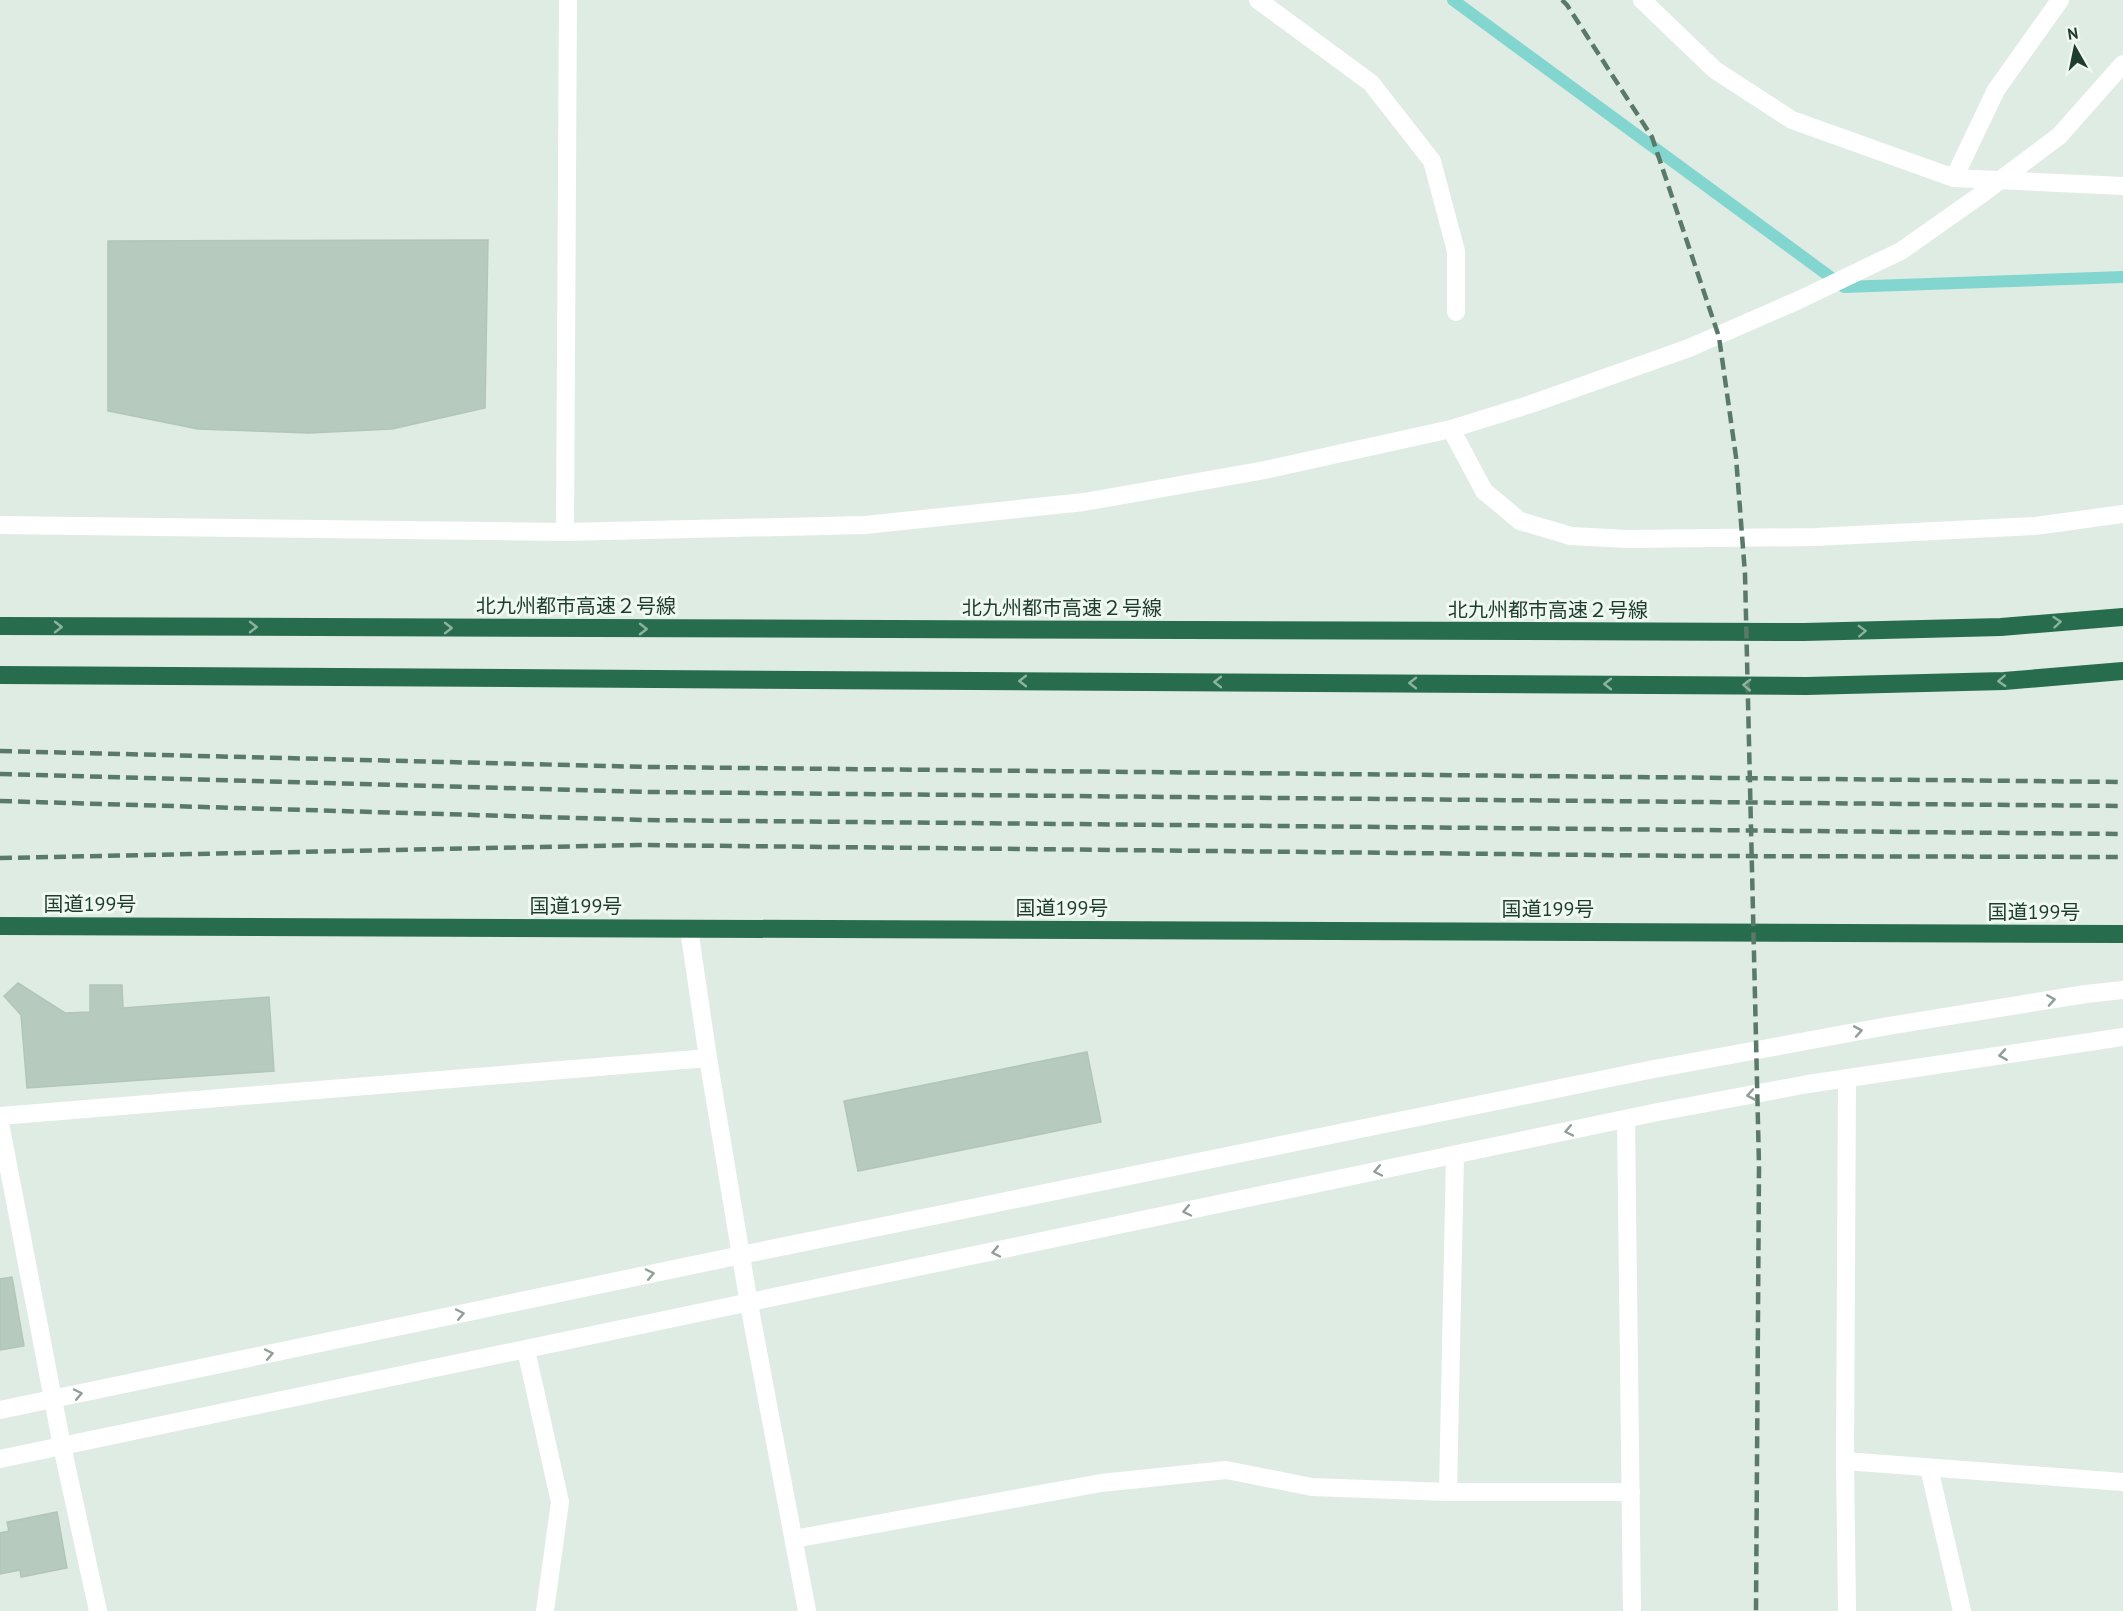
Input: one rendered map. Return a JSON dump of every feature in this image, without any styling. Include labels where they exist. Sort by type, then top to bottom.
[{"type":"highway","name":"北九州都市高速２号線","points":[[0,626],[1804,633],[2001,627],[2123,616]]},
{"type":"highway","points":[[0,675],[1806,686],[2004,681],[2123,671]]},
{"type":"highway","name":"国道199号","points":[[0,926],[2123,934]]},
{"type":"street","points":[[565,532],[568,0]]},
{"type":"street","points":[[1258,0],[1371,83],[1432,160],[1456,251],[1456,312]]},
{"type":"street","points":[[1642,0],[1715,70],[1792,120],[1954,178],[2123,186]]},
{"type":"street","points":[[1954,178],[1996,90],[2060,0]]},
{"type":"street","points":[[0,525],[565,532],[865,525],[1084,502],[1265,470],[1451,429],[1531,404],[1689,348],[1799,300],[1900,251],[1979,196],[2059,136],[2123,64]]},
{"type":"street","points":[[1451,429],[1484,491],[1520,521],[1571,536],[1627,540],[1815,537],[2035,526],[2123,514]]},
{"type":"street","points":[[689,929],[749,1304],[807,1611]]},
{"type":"street","points":[[0,1410],[741,1255],[1654,1069],[1800,1041],[2086,994],[2123,990]]},
{"type":"street","points":[[0,1459],[1658,1112],[1808,1084],[2123,1037]]},
{"type":"street","points":[[0,1116],[708,1058]]},
{"type":"street","points":[[1847,1078],[1845,1461],[1847,1611]]},
{"type":"street","points":[[1626,1119],[1632,1611]]},
{"type":"street","points":[[0,1123],[62,1446],[98,1611]]},
{"type":"street","points":[[1448,1492],[1455,1155]]},
{"type":"street","points":[[526,1350],[561,1502],[545,1611]]},
{"type":"street","points":[[1845,1461],[2123,1482]]},
{"type":"street","points":[[1929,1468],[1962,1611]]},
{"type":"street","points":[[794,1539],[1101,1483],[1226,1470],[1312,1487],[1448,1492],[1631,1492]]},
{"type":"building","points":[[488,240],[485,408],[392,429],[309,433],[198,429],[108,411],[108,241]]},
{"type":"building","points":[[18,983],[65,1013],[90,1012],[90,985],[122,985],[123,1008],[269,997],[274,1071],[27,1088],[21,1015],[4,996]]},
{"type":"building","points":[[1087,1052],[1101,1122],[858,1171],[844,1101]]},
{"type":"building","points":[[12,1277],[24,1346],[0,1350],[0,1279]]},
{"type":"building","points":[[57,1512],[67,1568],[21,1577],[20,1570],[0,1574],[0,1533],[9,1531],[7,1522]]},
{"type":"waterway","points":[[1453,0],[1844,287],[2123,277]]},
{"type":"railway","points":[[1562,0],[1652,137],[1719,337],[1736,457],[1745,574],[1759,1166],[1756,1611]]},
{"type":"railway","points":[[0,751],[648,767],[2123,782]]},
{"type":"railway","points":[[0,774],[648,792],[2123,806]]},
{"type":"railway","points":[[0,801],[645,820],[2123,834]]},
{"type":"railway","points":[[0,858],[638,845],[1694,856],[2123,857]]}]
